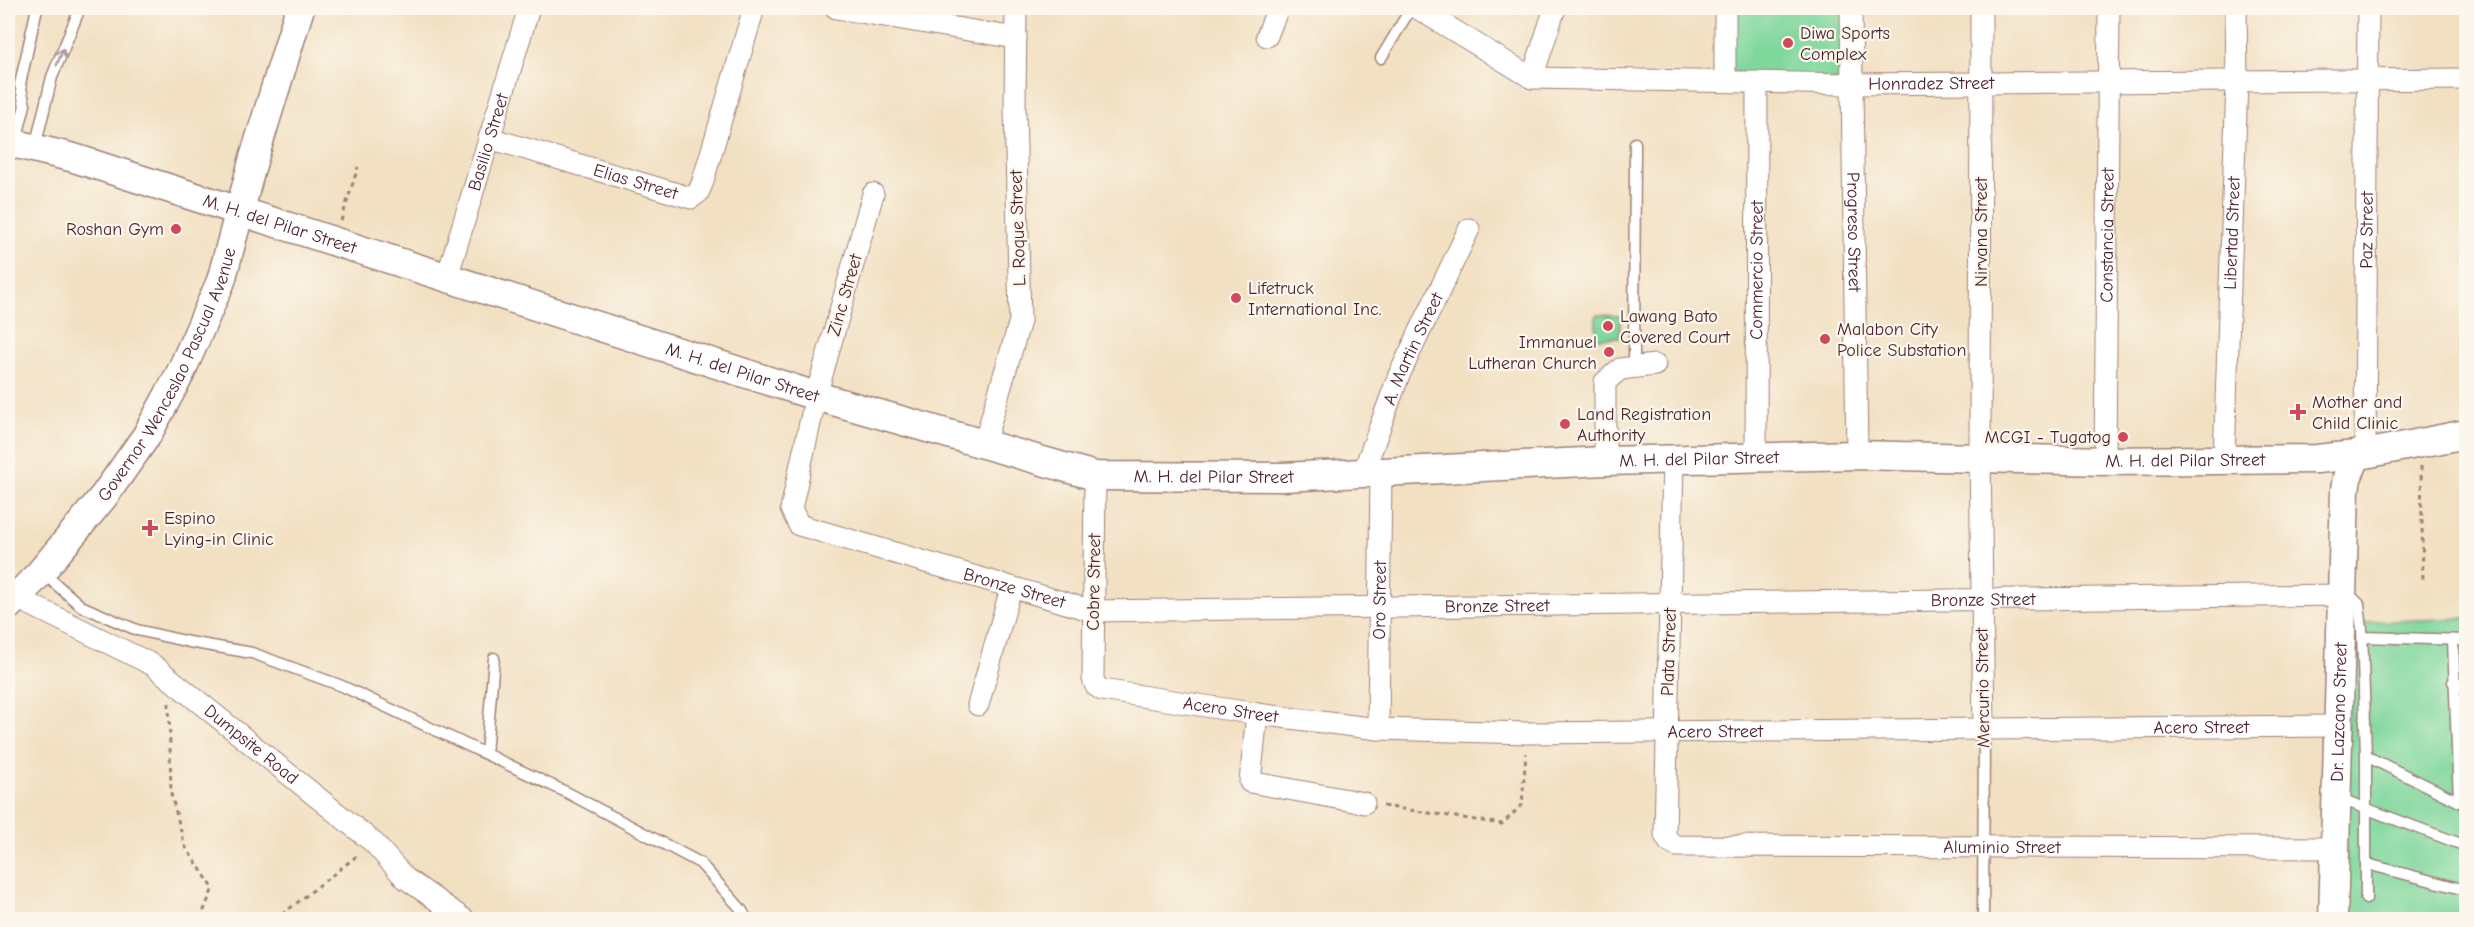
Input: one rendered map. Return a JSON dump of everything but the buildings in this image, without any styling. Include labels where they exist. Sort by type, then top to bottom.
[{"type":"main road","name":"Governor Wenceslao Pascual Avenue","points":[[12,602],[41,572],[104,496],[147,435],[210,310],[300,8]]},
{"type":"main road","name":"M. H. del Pilar Street","points":[[19,144],[74,158],[333,243],[447,277],[816,396],[1095,476],[1283,477],[1605,462],[1857,455],[1980,456],[2105,461],[2317,459],[2361,455],[2466,434]]},
{"type":"main road","name":"Dr. Lazcano Street","points":[[2333,920],[2333,848],[2342,800],[2338,726],[2345,503],[2347,478],[2361,455]]},
{"type":"main road","name":"Dr. Lazcano Street","points":[[2317,459],[2336,477],[2345,503]]},
{"type":"street","name":"Basilio Street","points":[[447,277],[529,8]]},
{"type":"street","name":"Elias Street","points":[[489,138],[691,198],[698,193],[702,184],[754,8]]},
{"type":"street","points":[[837,8],[1016,38]]},
{"type":"street","name":"L. Roque Street","points":[[984,444],[1020,321],[1015,108],[1016,8]]},
{"type":"street","points":[[1267,36],[1278,8]]},
{"type":"street","points":[[1420,9],[1532,78],[1555,8]]},
{"type":"street","points":[[1725,8],[1725,81]]},
{"type":"street","name":"Progreso Street","points":[[1851,8],[1857,455]]},
{"type":"street","name":"Nirvana Street","points":[[1980,456],[1982,8]]},
{"type":"street","name":"Constancia Street","points":[[2105,461],[2109,8]]},
{"type":"street","name":"Libertad Street","points":[[2224,459],[2236,82],[2236,8]]},
{"type":"street","name":"Paz Street","points":[[2361,455],[2368,8]]},
{"type":"street","name":"Honradez Street","points":[[1532,78],[1851,84],[1982,81],[2466,80]]},
{"type":"street","name":"Commercio Street","points":[[1756,458],[1757,82]]},
{"type":"street","name":"Zinc Street","points":[[816,396],[873,194]]},
{"type":"street","name":"A. Martin Street","points":[[1372,472],[1399,375],[1469,229]]},
{"type":"street","points":[[1605,462],[1605,382],[1620,369],[1655,365]]},
{"type":"street","name":"Bronze Street","points":[[816,396],[791,508],[799,525],[1093,611],[2342,595]]},
{"type":"street","name":"Mercurio Street","points":[[1980,456],[1984,730]]},
{"type":"street","name":"Plata Street","points":[[1670,842],[1665,835],[1673,461]]},
{"type":"street","name":"Oro Street","points":[[1372,472],[1381,606],[1378,729]]},
{"type":"street","name":"Cobre Street","points":[[1095,476],[1093,679],[1096,686]]},
{"type":"street","points":[[978,705],[1011,588]]},
{"type":"street","name":"Dumpsite Road","points":[[12,602],[153,665],[374,843],[405,878],[465,920]]},
{"type":"street","name":"Acero Street","points":[[1096,686],[1102,690],[1257,714],[1378,729],[1527,733],[2338,726]]},
{"type":"street","points":[[1257,714],[1250,782],[1364,803]]},
{"type":"street","name":"Aluminio Street","points":[[1670,842],[1677,846],[2333,848]]},
{"type":"lane","points":[[19,144],[25,105],[20,84],[37,8]]},
{"type":"lane","points":[[19,144],[43,108],[52,77],[80,8]]},
{"type":"lane","points":[[1381,58],[1420,9]]},
{"type":"lane","points":[[25,105],[43,108]]},
{"type":"lane","points":[[1634,366],[1635,143]]},
{"type":"lane","points":[[41,572],[81,606],[137,630],[189,642],[252,652],[342,686],[568,793],[700,863],[741,909],[747,920]]},
{"type":"lane","points":[[2342,595],[2352,596],[2359,604],[2363,637],[2367,808],[2366,899]]},
{"type":"lane","points":[[2363,637],[2466,640]]},
{"type":"lane","points":[[2453,640],[2453,682],[2463,803]]},
{"type":"lane","points":[[486,754],[494,658]]},
{"type":"lane","points":[[2453,682],[2466,687]]},
{"type":"lane","name":"Mercurio Street","points":[[1983,920],[1984,730]]},
{"type":"lane","points":[[2366,756],[2463,803]]},
{"type":"lane","points":[[2342,800],[2466,846]]},
{"type":"lane","points":[[2367,864],[2466,890]]},
{"type":"path","points":[[333,243],[358,167]]},
{"type":"path","points":[[2421,444],[2423,583]]},
{"type":"path","points":[[168,678],[171,794],[185,846],[213,888],[200,920]]},
{"type":"path","points":[[1364,803],[1503,824],[1522,805],[1527,733]]},
{"type":"path","points":[[275,920],[374,843]]},
{"type":"green space","name":"Diwa Sports Complex","points":[[1728,8],[1849,8],[1848,81],[1727,78]]},
{"type":"green space","name":"Lawang Bato Covered Court","points":[[1596,315],[1620,316],[1620,337],[1596,338]]},
{"type":"green space","points":[[2466,618],[2466,919],[2346,920],[2348,623]]},
{"type":"place","name":"Diwa Sports Complex","points":[[1788,43]]},
{"type":"place","name":"Roshan Gym","points":[[176,229]]},
{"type":"place","name":"Lifetruck International Inc.","points":[[1236,298]]},
{"type":"place","name":"Lawang Bato Covered Court","points":[[1608,326]]},
{"type":"place","name":"Malabon City Police Substation","points":[[1825,339]]},
{"type":"place","name":"Immanuel Lutheran Church","points":[[1609,352]]},
{"type":"place","name":"Mother and Child Clinic","points":[[2298,412]]},
{"type":"place","name":"Land Registration Authority","points":[[1565,424]]},
{"type":"place","name":"MCGI - Tugatog","points":[[2123,437]]},
{"type":"place","name":"Espino Lying-in Clinic","points":[[150,528]]}]
